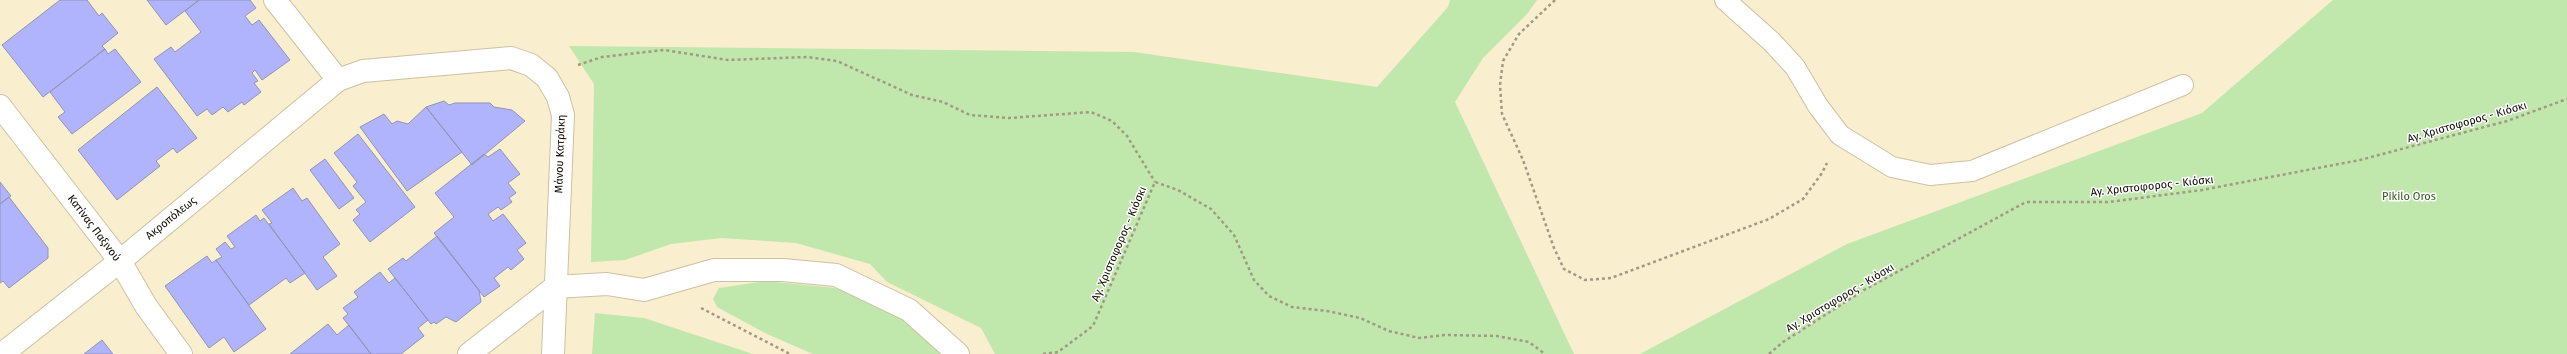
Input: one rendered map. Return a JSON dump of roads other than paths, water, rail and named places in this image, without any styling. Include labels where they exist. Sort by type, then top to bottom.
[{"type":"street","points":[[275,0],[338,80]]},
{"type":"street","name":"Μάνου Κατράκη","points":[[338,80],[363,72],[501,57],[511,58],[531,65],[550,82],[558,96],[563,115],[553,354]]},
{"type":"street","name":"Ακροπόλεως","points":[[2,354],[120,260],[338,80]]},
{"type":"street","name":"Κατίνας Παξινού","points":[[0,106],[120,260],[146,306],[181,354]]},
{"type":"street","points":[[469,354],[556,287],[607,284],[644,290],[714,270],[783,270],[836,276],[909,310],[958,354]]},
{"type":"lane","points":[[1724,0],[1772,42],[1796,67],[1818,106],[1840,135],[1892,168],[1930,175],[1972,171],[2183,85]]},
{"type":"park label","name":"Pikilo Oros","points":[[2409,196]]}]
